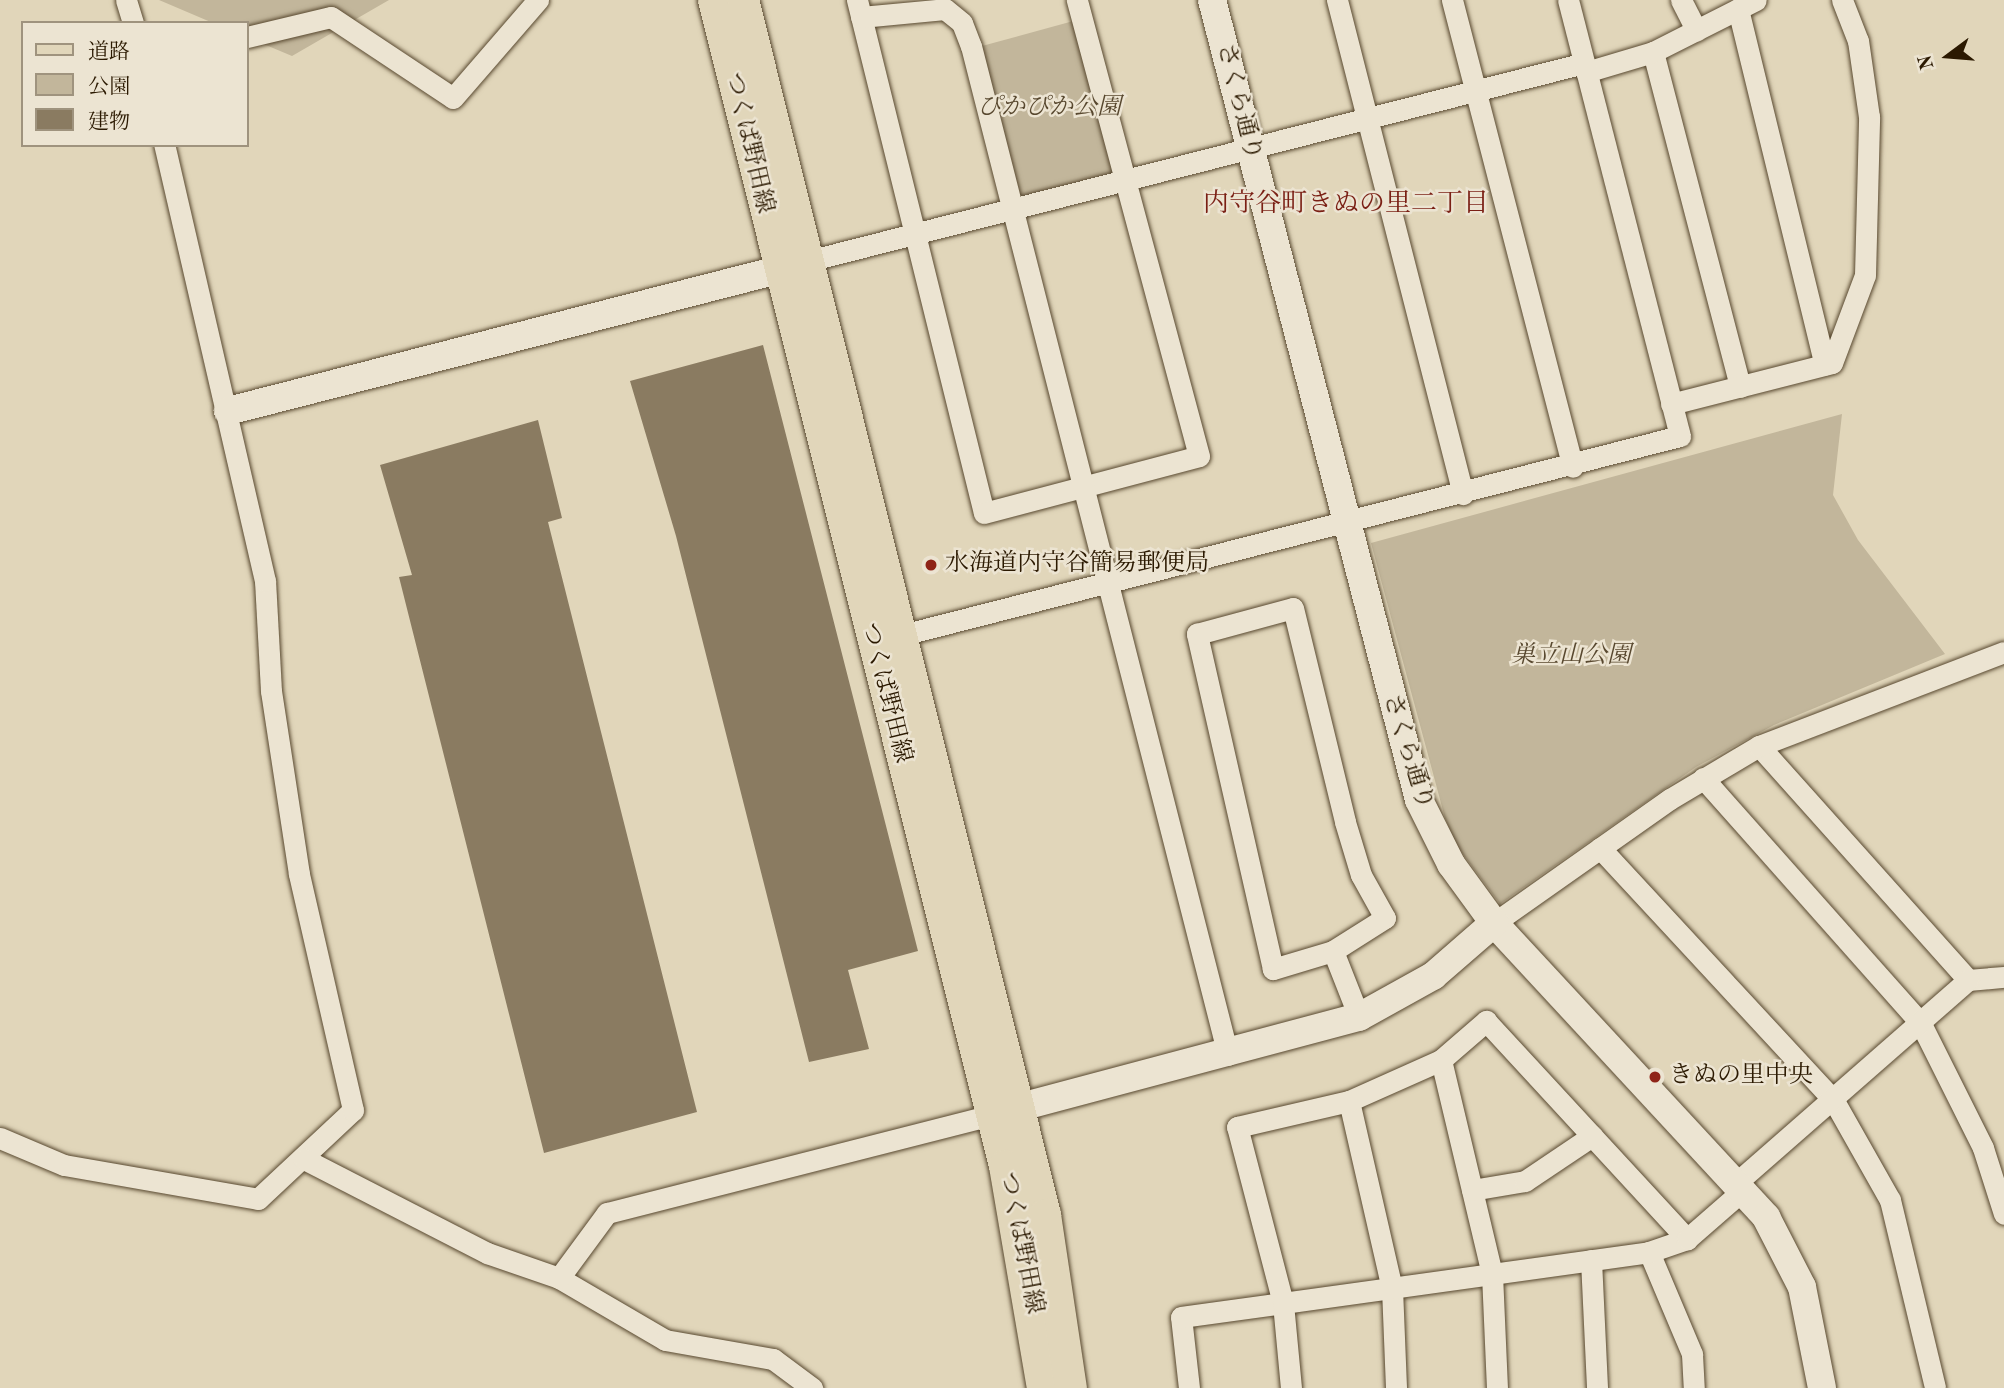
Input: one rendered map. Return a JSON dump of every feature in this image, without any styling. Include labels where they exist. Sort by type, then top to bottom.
[{"type":"main road","name":"つくば野田線","points":[[713,0],[898,636],[1005,1112],[1043,1388]]},
{"type":"main road","name":"つくば野田線","points":[[743,0],[791,266],[1005,1112],[1045,1215],[1071,1388]]},
{"type":"street","points":[[126,0],[132,21]]},
{"type":"street","points":[[248,37],[331,17],[453,98],[538,0]]},
{"type":"street","points":[[1077,0],[1129,182],[1199,456],[1087,487],[984,513],[859,8],[945,9],[962,23],[1016,208],[1087,487],[1228,1055]]},
{"type":"street","name":"さくら通り","points":[[1212,0],[1419,800],[1451,864],[1494,923],[1739,1187],[1793,1265],[1811,1319],[1822,1388]]},
{"type":"street","points":[[1337,0],[1463,494]]},
{"type":"street","points":[[1452,0],[1573,467]]},
{"type":"street","points":[[898,636],[1573,467],[1680,436],[1568,0]]},
{"type":"street","points":[[1681,0],[1696,30]]},
{"type":"street","points":[[1671,404],[1832,363],[1865,275],[1869,117],[1858,41],[1842,0]]},
{"type":"street","points":[[228,411],[1016,208],[1129,182],[1475,91],[1653,52],[1747,5],[1825,365]]},
{"type":"street","points":[[1653,52],[1740,387]]},
{"type":"street","points":[[0,1138],[64,1165],[258,1199],[304,1159],[353,1110],[299,874],[271,691],[265,581],[228,411],[164,147]]},
{"type":"street","points":[[1293,608],[1345,822],[1361,875],[1385,918],[1332,951],[1273,969],[1196,634],[1293,608]]},
{"type":"street","points":[[559,1279],[607,1213],[1228,1055],[1359,1017],[1433,976],[1494,923],[1600,848],[1703,778],[1759,746],[2004,652]]},
{"type":"street","points":[[1759,746],[1968,980]]},
{"type":"street","points":[[1703,778],[1920,1022],[1983,1148],[2004,1214]]},
{"type":"street","points":[[1600,848],[1834,1101],[1890,1200],[1935,1388]]},
{"type":"street","points":[[1332,951],[1359,1017]]},
{"type":"street","points":[[1189,1388],[1181,1317],[1649,1252],[1687,1239],[1739,1187],[1968,980],[2004,978]]},
{"type":"street","points":[[1291,1388],[1283,1303],[1237,1127],[1349,1101],[1441,1060],[1486,1021],[1687,1239]]},
{"type":"street","points":[[1441,1060],[1492,1274],[1497,1388]]},
{"type":"street","points":[[1349,1101],[1392,1288],[1395,1388]]},
{"type":"street","points":[[1472,1190],[1525,1181],[1592,1136]]},
{"type":"street","points":[[304,1159],[487,1253],[559,1279],[665,1340],[773,1359],[812,1388]]},
{"type":"street","points":[[1649,1252],[1692,1354],[1694,1388]]},
{"type":"street","points":[[1591,1260],[1597,1388]]},
{"type":"green space","points":[[159,0],[389,0],[292,56],[248,37],[248,21],[208,21]]},
{"type":"green space","name":"ぴかぴか公園","points":[[1077,20],[1116,173],[1021,197],[982,46]]},
{"type":"green space","name":"巣立山公園","points":[[1842,414],[1833,495],[1858,540],[1945,654],[1774,725],[1696,767],[1500,904],[1457,846],[1445,818],[1371,543]]},
{"type":"building","points":[[763,345],[918,951],[848,970],[869,1049],[809,1062],[676,536],[630,381]]},
{"type":"building","points":[[538,420],[562,518],[548,522],[697,1112],[544,1153],[399,577],[412,575],[380,465]]},
{"type":"place","name":"水海道内守谷簡易郵便局","points":[[931,565]]},
{"type":"place","name":"きぬの里中央","points":[[1655,1077]]},
{"type":"district","name":"内守谷町きぬの里二丁目","points":[[1346,205]]}]
